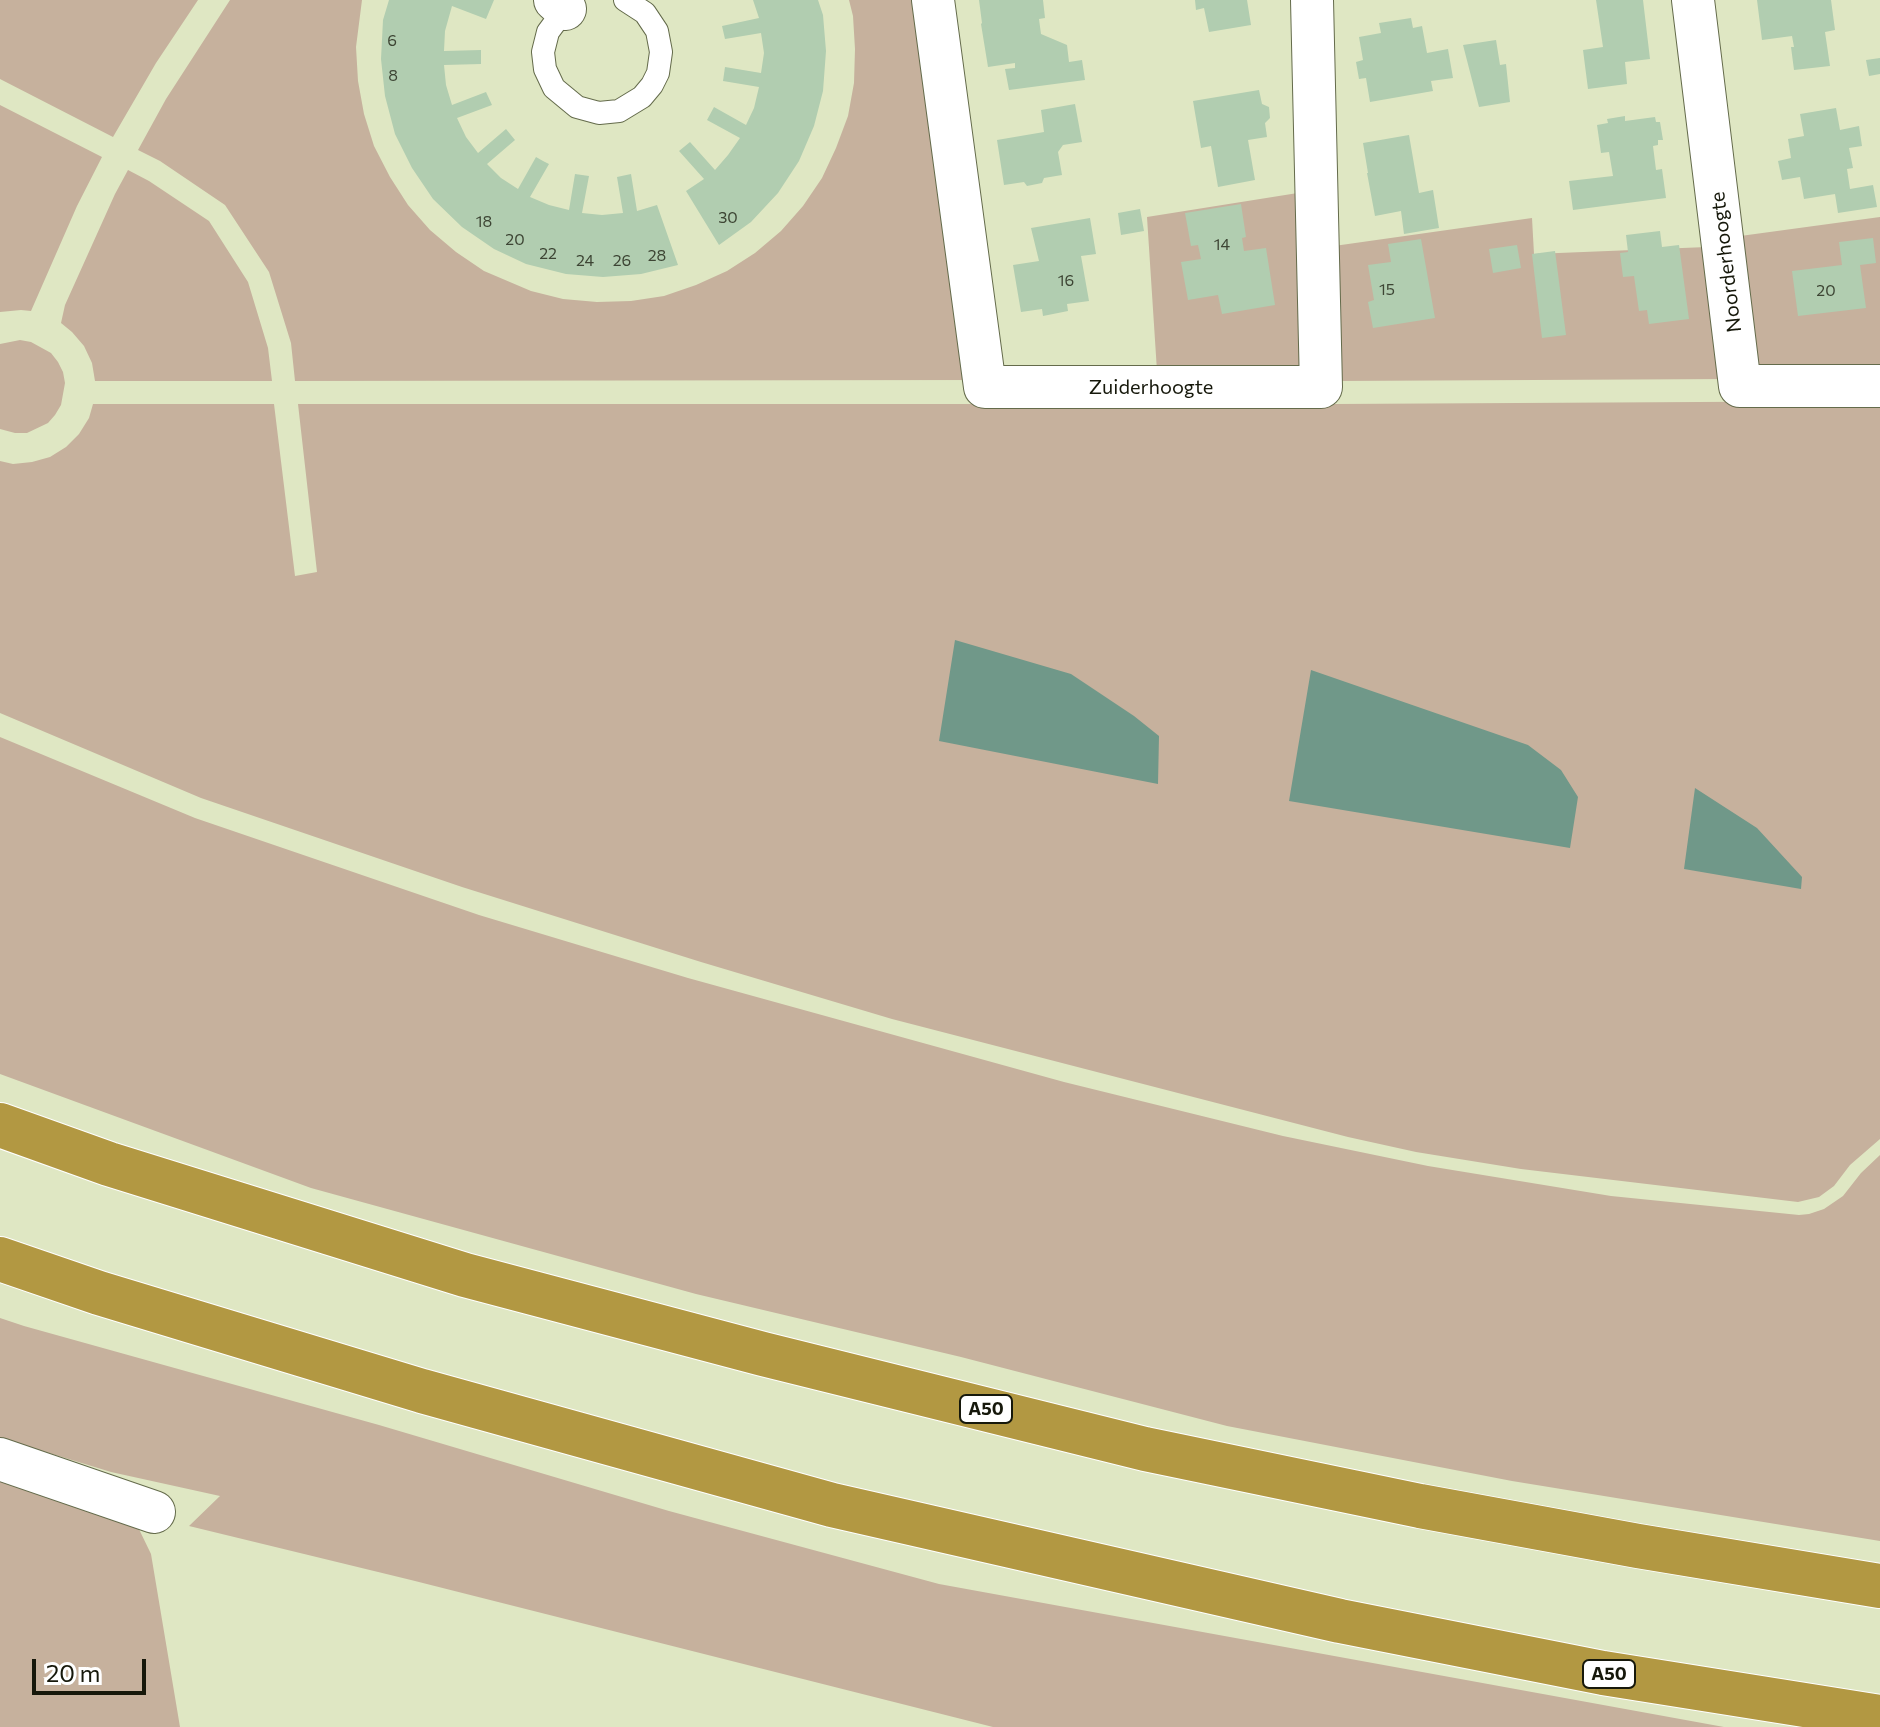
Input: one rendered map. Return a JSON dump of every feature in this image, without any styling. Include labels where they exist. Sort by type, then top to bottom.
[{"type":"highway","name":"A50","points":[[0,1125],[109,1164],[465,1275],[748,1350],[1145,1449],[1420,1506],[1880,1586]]},
{"type":"highway","name":"A50","points":[[0,1259],[99,1293],[422,1391],[832,1505],[1356,1624],[1603,1673],[1880,1717]]},
{"type":"street","name":"Zuiderhoogte","points":[[933,0],[985,387],[1321,387],[1312,0]]},
{"type":"street","name":"Noorderhoogte","points":[[1693,0],[1740,386],[1880,386]]},
{"type":"street","points":[[0,1459],[154,1512]]},
{"type":"lane","points":[[566,3],[548,32],[543,52],[545,69],[554,88],[577,107],[599,113],[619,111],[642,97],[658,73],[661,52],[657,31],[645,13],[625,0]]},
{"type":"shaded area","points":[[0,0],[198,0],[156,63],[113,137],[0,79]]},
{"type":"shaded area","points":[[230,0],[362,0],[356,47],[364,114],[374,146],[408,205],[430,230],[484,271],[531,291],[563,299],[597,302],[664,296],[696,285],[727,271],[781,231],[822,178],[848,116],[854,83],[855,49],[849,0],[918,0],[971,380],[295,381],[291,343],[269,272],[225,205],[160,161],[138,150],[166,99]]},
{"type":"shaded area","points":[[0,105],[102,157],[31,311],[0,312]]},
{"type":"shaded area","points":[[128,170],[209,221],[248,282],[268,348],[272,381],[95,381],[92,363],[84,346],[61,323],[65,305]]},
{"type":"shaded area","points":[[1304,192],[1306,374],[1157,371],[1147,217]]},
{"type":"shaded area","points":[[1880,217],[1880,374],[1754,368],[1733,237]]},
{"type":"shaded area","points":[[1532,218],[1534,254],[1707,247],[1730,379],[1336,381],[1334,246]]},
{"type":"shaded area","points":[[20,340],[31,342],[51,353],[63,372],[65,383],[61,405],[55,415],[48,423],[27,433],[0,429],[0,344]]},
{"type":"shaded area","points":[[1880,401],[1880,1139],[1850,1165],[1834,1186],[1819,1197],[1798,1202],[1521,1169],[1416,1152],[892,1019],[462,887],[201,798],[0,713],[0,461],[13,464],[50,457],[79,434],[93,404],[274,404],[295,576],[317,572],[298,404]]},
{"type":"shaded area","points":[[955,640],[1071,674],[1134,716],[1159,736],[1158,784],[939,741]]},
{"type":"shaded area","points":[[1311,670],[1528,745],[1561,770],[1578,797],[1570,848],[1289,801]]},
{"type":"shaded area","points":[[0,737],[195,818],[479,915],[688,978],[1064,1082],[1283,1136],[1428,1166],[1611,1196],[1799,1215],[1824,1209],[1843,1196],[1880,1155],[1880,1541],[1512,1481],[1227,1426],[961,1357],[696,1294],[311,1188],[0,1074]]},
{"type":"shaded area","points":[[1695,788],[1757,828],[1802,877],[1801,889],[1684,869]]},
{"type":"shaded area","points":[[0,1318],[669,1511],[939,1584],[1724,1727],[993,1727],[189,1526],[220,1496],[111,1472],[0,1438]]},
{"type":"shaded area","points":[[0,1474],[135,1521],[151,1554],[180,1727],[0,1727]]},
{"type":"building","points":[[389,0],[494,0],[486,19],[452,6],[445,31],[444,51],[481,50],[481,64],[444,65],[452,105],[486,92],[492,105],[457,118],[466,137],[478,153],[506,129],[515,140],[487,164],[518,189],[536,157],[549,164],[530,197],[549,205],[569,210],[575,174],[589,176],[582,213],[623,213],[617,177],[631,174],[637,211],[657,205],[678,265],[641,274],[603,277],[566,274],[526,264],[494,249],[462,227],[433,199],[412,168],[395,134],[385,96],[381,59],[383,20]]},
{"type":"building","points":[[753,0],[818,0],[823,15],[826,51],[823,91],[814,126],[799,161],[778,193],[751,222],[719,245],[686,191],[704,179],[679,151],[690,142],[715,170],[740,138],[707,120],[714,107],[746,125],[754,108],[759,87],[723,81],[725,67],[761,73],[764,53],[761,33],[725,39],[722,26],[759,18]]},
{"type":"building","points":[[979,0],[1043,0],[1045,18],[1039,19],[1041,34],[1067,45],[1069,62],[1082,60],[1085,80],[1009,90],[1005,69],[1015,68],[1015,63],[988,67]]},
{"type":"building","points":[[1195,0],[1247,0],[1251,25],[1209,32],[1204,8],[1196,10]]},
{"type":"building","points":[[1596,0],[1643,0],[1650,59],[1625,62],[1627,84],[1588,89],[1583,50],[1603,47]]},
{"type":"building","points":[[1757,0],[1831,0],[1835,30],[1825,32],[1830,66],[1794,70],[1792,36],[1762,40]]},
{"type":"building","points":[[1411,18],[1413,28],[1422,26],[1427,53],[1448,49],[1453,78],[1431,81],[1433,91],[1370,102],[1366,78],[1359,79],[1356,62],[1363,60],[1359,37],[1381,33],[1379,23]]},
{"type":"building","points":[[1496,40],[1500,65],[1506,64],[1510,102],[1479,107],[1463,45]]},
{"type":"building","points":[[1880,58],[1880,74],[1869,76],[1866,60]]},
{"type":"building","points":[[1259,90],[1262,104],[1269,107],[1270,118],[1265,123],[1267,137],[1248,140],[1255,180],[1218,187],[1211,146],[1201,148],[1193,101]]},
{"type":"building","points":[[1075,104],[1082,142],[1063,145],[1058,152],[1062,175],[1044,178],[1042,183],[1027,186],[1024,182],[1004,185],[997,140],[1044,132],[1041,110]]},
{"type":"building","points":[[1836,108],[1840,130],[1859,126],[1862,146],[1849,148],[1853,168],[1847,169],[1850,189],[1873,185],[1877,207],[1838,213],[1835,194],[1804,199],[1800,177],[1782,180],[1778,161],[1791,158],[1788,139],[1804,136],[1800,114]]},
{"type":"building","points":[[1625,116],[1625,121],[1655,117],[1656,122],[1660,122],[1663,140],[1658,140],[1658,145],[1653,146],[1656,170],[1662,169],[1666,198],[1573,210],[1569,181],[1613,176],[1609,152],[1601,153],[1597,125],[1608,123],[1607,119]]},
{"type":"building","points":[[1409,135],[1419,193],[1433,190],[1439,228],[1404,234],[1401,211],[1375,216],[1363,143]]},
{"type":"building","points":[[1241,204],[1246,237],[1242,238],[1244,251],[1266,248],[1275,305],[1222,314],[1218,295],[1188,300],[1181,262],[1201,259],[1198,245],[1191,246],[1185,213]]},
{"type":"building","points":[[1140,209],[1144,231],[1121,235],[1118,213]]},
{"type":"building","points":[[1090,218],[1096,254],[1081,256],[1089,301],[1067,304],[1068,311],[1043,316],[1042,309],[1021,312],[1013,265],[1039,261],[1031,228]]},
{"type":"building","points":[[1660,231],[1662,247],[1679,245],[1689,319],[1649,324],[1647,310],[1639,311],[1634,276],[1623,277],[1620,253],[1628,252],[1626,235]]},
{"type":"building","points":[[1873,238],[1876,263],[1860,265],[1866,308],[1798,316],[1792,271],[1842,265],[1839,242]]},
{"type":"building","points":[[1421,239],[1435,318],[1373,328],[1368,302],[1374,300],[1368,265],[1391,262],[1388,244]]},
{"type":"building","points":[[1517,245],[1521,268],[1493,273],[1489,249]]},
{"type":"building","points":[[1555,251],[1566,335],[1542,338],[1532,254]]}]
